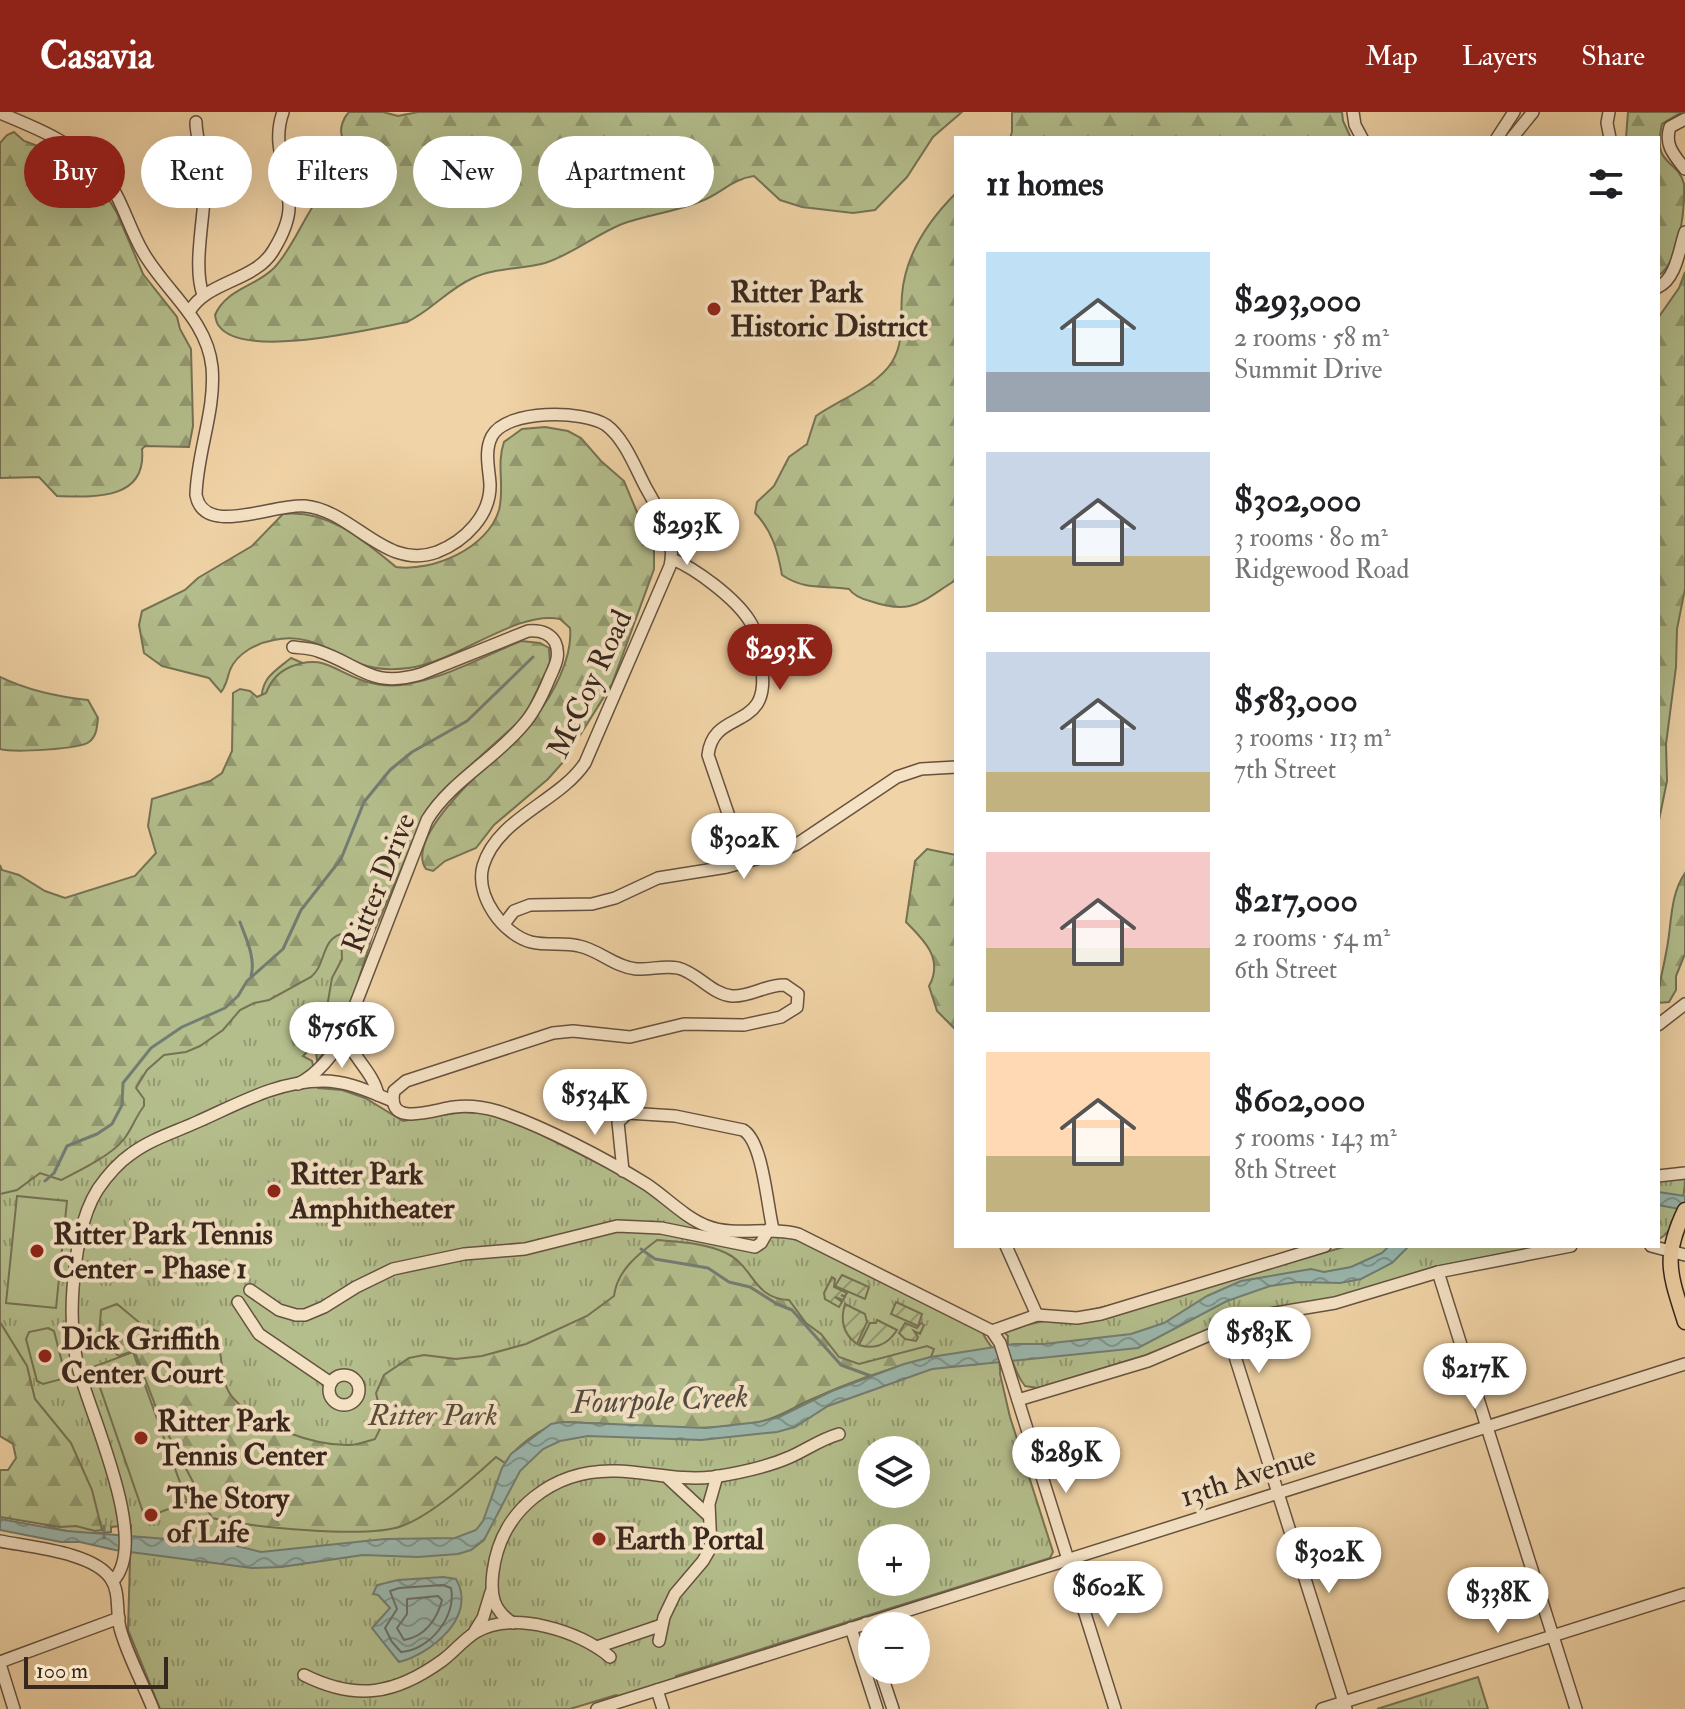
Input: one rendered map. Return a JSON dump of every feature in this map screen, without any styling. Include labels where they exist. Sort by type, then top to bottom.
[{"type":"main road","points":[[1682,1217],[1670,1251],[1672,1282],[1685,1322]]},
{"type":"street","points":[[189,312],[203,295],[262,263],[272,253],[284,228],[289,202],[277,137],[283,112]]},
{"type":"street","points":[[1353,112],[1361,136]]},
{"type":"street","points":[[1498,136],[1514,112]]},
{"type":"street","points":[[1514,136],[1533,112]]},
{"type":"street","points":[[1609,112],[1610,136]]},
{"type":"street","points":[[0,113],[63,142],[104,175],[115,191],[150,265],[202,332],[212,366],[211,398],[196,495],[200,508],[206,513],[223,517],[292,506],[316,508],[341,517],[398,554],[428,555],[461,538],[485,510],[490,487],[488,447],[496,430],[504,424],[531,416],[565,416],[598,421],[615,434],[666,527],[672,559],[699,572],[746,615],[753,626],[763,679],[758,703],[718,733],[708,755],[745,863]]},
{"type":"street","points":[[1685,119],[1670,127],[1668,141],[1685,169]]},
{"type":"street","points":[[196,122],[206,181],[199,276],[203,295]]},
{"type":"street","points":[[1660,286],[1671,275],[1685,232]]},
{"type":"street","name":"McCoy Road","points":[[504,924],[491,907],[482,887],[485,859],[511,827],[570,782],[585,763],[672,559]]},
{"type":"street","name":"Ritter Drive","points":[[293,647],[318,651],[367,675],[385,679],[421,674],[528,631],[545,632],[552,638],[557,651],[551,675],[528,719],[505,744],[448,794],[427,820],[344,1034],[324,1063],[298,1084]]},
{"type":"street","points":[[954,767],[921,769],[897,777],[797,844],[745,863],[670,875],[592,904],[530,905],[514,911],[504,924],[515,934],[532,942],[580,946],[628,967],[683,969],[725,995],[747,994],[785,985],[795,990],[799,1003],[790,1014],[744,1025],[684,1024],[630,1037],[573,1031],[542,1035],[406,1081],[394,1091],[393,1101],[399,1112],[408,1115],[462,1106],[500,1112],[623,1171],[706,1225],[722,1230],[771,1229],[798,1234],[994,1334],[1009,1371],[1115,1709]]},
{"type":"street","points":[[1660,1023],[1685,1004]]},
{"type":"street","points":[[344,1034],[351,1052],[376,1084],[378,1095]]},
{"type":"street","points":[[113,1581],[125,1560],[122,1505],[75,1352],[73,1289],[85,1216],[99,1188],[140,1148],[255,1095],[298,1084],[336,1082],[393,1101]]},
{"type":"street","points":[[250,1290],[279,1310],[305,1315],[386,1272],[445,1257],[525,1249],[603,1228],[633,1225],[755,1247],[771,1229],[758,1154],[752,1137],[743,1130],[675,1116],[628,1113],[618,1122],[623,1171]]},
{"type":"street","points":[[1660,1176],[1685,1173]]},
{"type":"street","points":[[1007,1248],[1037,1315]]},
{"type":"street","points":[[1018,1400],[1148,1361],[1226,1328],[1279,1312],[1352,1299],[1438,1272],[1561,1248]]},
{"type":"street","points":[[1659,1248],[1685,1255]]},
{"type":"street","points":[[994,1334],[1037,1315],[1077,1318],[1101,1314],[1299,1250]]},
{"type":"street","points":[[1438,1272],[1576,1709]]},
{"type":"street","points":[[238,1302],[250,1323],[269,1342],[331,1383]]},
{"type":"street","points":[[1226,1328],[1345,1706]]},
{"type":"street","name":"13th Avenue","points":[[901,1612],[1685,1364]]},
{"type":"street","points":[[304,1675],[344,1691],[377,1690],[432,1668],[474,1633],[483,1618],[491,1591],[497,1549],[506,1527],[526,1503],[544,1489],[575,1475],[599,1471],[688,1479],[717,1476],[780,1462],[839,1434]]},
{"type":"street","points":[[659,1641],[662,1625],[681,1585],[708,1554],[711,1539],[710,1496],[717,1476]]},
{"type":"street","points":[[666,1477],[709,1516]]},
{"type":"street","points":[[0,1541],[80,1559],[103,1571],[113,1581],[121,1631],[153,1709]]},
{"type":"street","points":[[491,1591],[501,1614],[513,1623]]},
{"type":"street","points":[[1322,1709],[1345,1706],[1685,1594]]},
{"type":"street","points":[[14,1709],[0,1663],[119,1618]]},
{"type":"street","points":[[474,1633],[513,1623],[562,1631],[597,1647],[610,1657]]},
{"type":"street","points":[[597,1647],[662,1625]]},
{"type":"street","name":"13th Avenue","points":[[597,1709],[661,1700],[858,1626]]},
{"type":"street","points":[[851,1628],[877,1709]]},
{"type":"street","points":[[885,1684],[893,1709]]},
{"type":"green space","points":[[349,112],[383,112],[398,116],[418,112],[962,112],[933,137],[907,177],[875,210],[853,213],[802,207],[780,200],[754,176],[739,180],[714,194],[714,136],[538,136],[538,208],[679,208],[622,224],[545,263],[490,272],[473,278],[407,322],[280,342],[232,336],[217,322],[215,315],[220,306],[274,268],[312,208],[397,208],[397,136],[342,136],[344,120]]},
{"type":"green space","points":[[1012,112],[1342,112],[1350,136],[1011,136]]},
{"type":"green space","points":[[1628,112],[1682,112],[1662,124],[1660,138],[1626,136]]},
{"type":"green space","points":[[14,132],[24,141],[24,208],[114,208],[143,274],[177,317],[191,349],[193,426],[189,447],[145,446],[136,478],[127,487],[115,492],[57,496],[39,477],[0,478],[0,143]]},
{"type":"green space","points":[[1660,148],[1681,175],[1684,184],[1682,220],[1676,247],[1660,274]]},
{"type":"green space","points":[[954,195],[954,581],[925,600],[897,607],[864,599],[849,589],[807,585],[782,575],[773,542],[755,513],[757,502],[774,486],[789,457],[807,444],[816,416],[877,378],[892,362],[900,338],[902,295],[908,266],[936,215]]},
{"type":"green space","points":[[1685,272],[1685,589],[1677,629],[1676,667],[1666,744],[1667,781],[1660,815],[1660,315],[1679,288]]},
{"type":"green space","points":[[545,427],[568,431],[581,438],[624,481],[639,517],[654,542],[654,569],[612,684],[564,761],[548,779],[494,825],[476,848],[445,861],[433,871],[426,869],[422,853],[429,833],[444,812],[535,717],[555,687],[570,639],[570,628],[560,619],[543,618],[525,622],[447,657],[403,669],[367,666],[309,641],[274,640],[254,646],[237,659],[221,692],[209,678],[162,666],[144,653],[139,625],[142,611],[185,590],[198,578],[252,546],[283,514],[315,516],[330,521],[358,537],[396,567],[426,566],[457,555],[483,536],[499,510],[504,442],[522,429]]},
{"type":"green space","points":[[521,641],[540,643],[549,648],[550,663],[525,716],[454,780],[425,814],[373,934],[344,1026],[338,1030],[331,1028],[327,1007],[332,978],[342,959],[341,934],[330,942],[311,977],[269,1000],[240,1010],[223,1030],[200,1046],[186,1052],[164,1055],[147,1070],[136,1088],[144,1099],[144,1106],[127,1135],[112,1151],[61,1180],[40,1173],[17,1190],[0,1194],[0,865],[2,870],[65,898],[135,876],[156,853],[148,826],[152,799],[210,781],[222,773],[232,751],[233,693],[240,689],[250,691],[257,697],[266,693],[275,678],[290,667],[301,663],[320,663],[369,682],[401,685],[450,672]]},
{"type":"green space","name":"Ritter Park","points":[[291,658],[379,696],[420,802],[353,980],[324,1030],[333,1043],[317,1061],[316,1051],[308,1051],[303,1056],[312,1061],[318,1088],[342,1090],[365,1098],[403,1121],[463,1112],[491,1114],[522,1125],[624,1176],[709,1234],[783,1237],[803,1241],[982,1330],[998,1359],[1010,1417],[1053,1552],[1050,1558],[930,1596],[930,1524],[858,1524],[858,1596],[930,1596],[879,1612],[858,1612],[858,1619],[676,1676],[675,1679],[570,1709],[160,1709],[128,1630],[131,1525],[111,1527],[111,1532],[95,1533],[68,1531],[44,1524],[60,1526],[0,1380],[0,1021],[120,958],[261,705],[265,682]]},
{"type":"green space","points":[[0,677],[43,692],[88,700],[98,718],[94,737],[83,744],[60,748],[0,749]]},
{"type":"green space","points":[[927,849],[954,855],[954,1028],[937,1011],[929,986],[934,967],[930,951],[906,922],[915,861]]},
{"type":"green space","points":[[1685,873],[1685,954],[1676,976],[1676,990],[1669,1002],[1660,1003],[1660,984],[1680,882]]},
{"type":"green space","points":[[1685,1179],[1678,1213],[1670,1229],[1660,1238],[1660,1180]]},
{"type":"green space","name":"Ritter Park Tennis Center - Phase 1","points":[[17,1196],[67,1201],[56,1308],[6,1303]]},
{"type":"green space","points":[[657,1240],[710,1247],[726,1253],[743,1266],[768,1294],[789,1300],[839,1357],[859,1364],[927,1346],[934,1349],[931,1357],[855,1381],[759,1422],[686,1428],[562,1422],[530,1438],[505,1463],[496,1457],[452,1495],[414,1521],[385,1530],[337,1532],[212,1518],[162,1423],[136,1355],[133,1351],[119,1356],[111,1350],[106,1351],[99,1335],[101,1310],[117,1304],[141,1324],[161,1333],[185,1335],[220,1352],[227,1389],[244,1409],[257,1418],[304,1438],[356,1444],[375,1439],[383,1423],[376,1393],[384,1375],[409,1358],[424,1355],[456,1359],[482,1356],[526,1344],[587,1316],[614,1296],[624,1271]]},
{"type":"green space","points":[[1341,1248],[1533,1248],[1434,1267],[1339,1297],[1256,1311],[1146,1355],[1038,1388],[1025,1386],[1013,1362],[1005,1333],[1009,1329]]},
{"type":"green space","points":[[842,1275],[869,1287],[865,1299],[835,1286]]},
{"type":"green space","points":[[832,1277],[835,1279],[834,1287],[847,1293],[841,1295],[845,1297],[843,1300],[835,1297],[842,1302],[839,1307],[825,1299],[824,1293]]},
{"type":"green space","points":[[896,1302],[922,1314],[918,1326],[891,1314]]},
{"type":"green space","points":[[845,1304],[865,1314],[867,1322],[857,1344],[844,1326]]},
{"type":"green space","points":[[877,1320],[897,1330],[881,1345],[859,1345],[870,1323]]},
{"type":"green space","points":[[0,1322],[27,1366],[35,1399],[71,1443],[92,1490],[102,1530],[0,1517],[0,1470],[8,1470],[16,1458],[13,1444],[0,1436]]},
{"type":"green space","points":[[905,1323],[917,1328],[921,1323],[924,1325],[920,1334],[914,1331],[918,1337],[916,1341],[905,1339],[899,1333]]},
{"type":"green space","name":"Dick Griffith Center Court","points":[[48,1328],[54,1331],[65,1374],[62,1379],[43,1384],[37,1381],[26,1339],[29,1332]]},
{"type":"green space","name":"Ritter Park Tennis Center","points":[[133,1352],[187,1502],[145,1518],[93,1367]]},
{"type":"green space","points":[[1478,1677],[1488,1709],[1377,1709]]},
{"type":"water","points":[[1660,1192],[1685,1196],[1685,1210],[1660,1205]]},
{"type":"water","points":[[1387,1248],[1407,1248],[1392,1263],[1361,1279],[1270,1286],[1227,1301],[1138,1348],[932,1369],[828,1406],[795,1427],[777,1432],[701,1440],[588,1436],[560,1441],[543,1449],[520,1471],[484,1540],[471,1550],[458,1554],[418,1557],[363,1555],[252,1568],[115,1550],[80,1542],[61,1542],[0,1530],[0,1519],[67,1531],[229,1544],[261,1552],[385,1539],[455,1538],[476,1530],[483,1521],[502,1468],[511,1454],[551,1424],[706,1428],[759,1422],[779,1417],[832,1391],[904,1364],[1014,1344],[1044,1344],[1131,1334],[1164,1323],[1207,1296],[1241,1281],[1311,1269],[1324,1272],[1351,1267]]},
{"type":"water","points":[[456,1579],[461,1593],[461,1606],[456,1619],[437,1642],[412,1658],[399,1662],[372,1628],[390,1608],[378,1595],[373,1594],[377,1585],[398,1580]]},
{"type":"waterway","points":[[45,1181],[54,1173],[67,1146],[112,1124],[122,1105],[123,1083],[151,1048],[182,1027],[225,1008],[238,996],[247,981],[283,949],[301,910],[341,859],[364,802],[390,770],[412,752],[467,721],[533,657]]},
{"type":"waterway","points":[[240,922],[251,955],[251,976]]},
{"type":"waterway","points":[[641,1249],[655,1259],[708,1268],[729,1282],[750,1287],[792,1310],[841,1365],[871,1376]]},
{"type":"waterway","points":[[104,1526],[104,1538]]},
{"type":"place","name":"Ritter Park Historic District","points":[[714,309]]},
{"type":"place","name":"Ritter Park Amphitheater","points":[[274,1191]]},
{"type":"place","name":"Ritter Park Tennis Center - Phase 1","points":[[37,1251]]},
{"type":"place","name":"Dick Griffith Center Court","points":[[45,1356]]},
{"type":"place","name":"Ritter Park Tennis Center","points":[[141,1438]]},
{"type":"place","name":"The Story of Life","points":[[151,1515]]},
{"type":"place","name":"Earth Portal","points":[[599,1539]]},
{"type":"water label","name":"Fourpole Creek","points":[[660,1400]]}]
